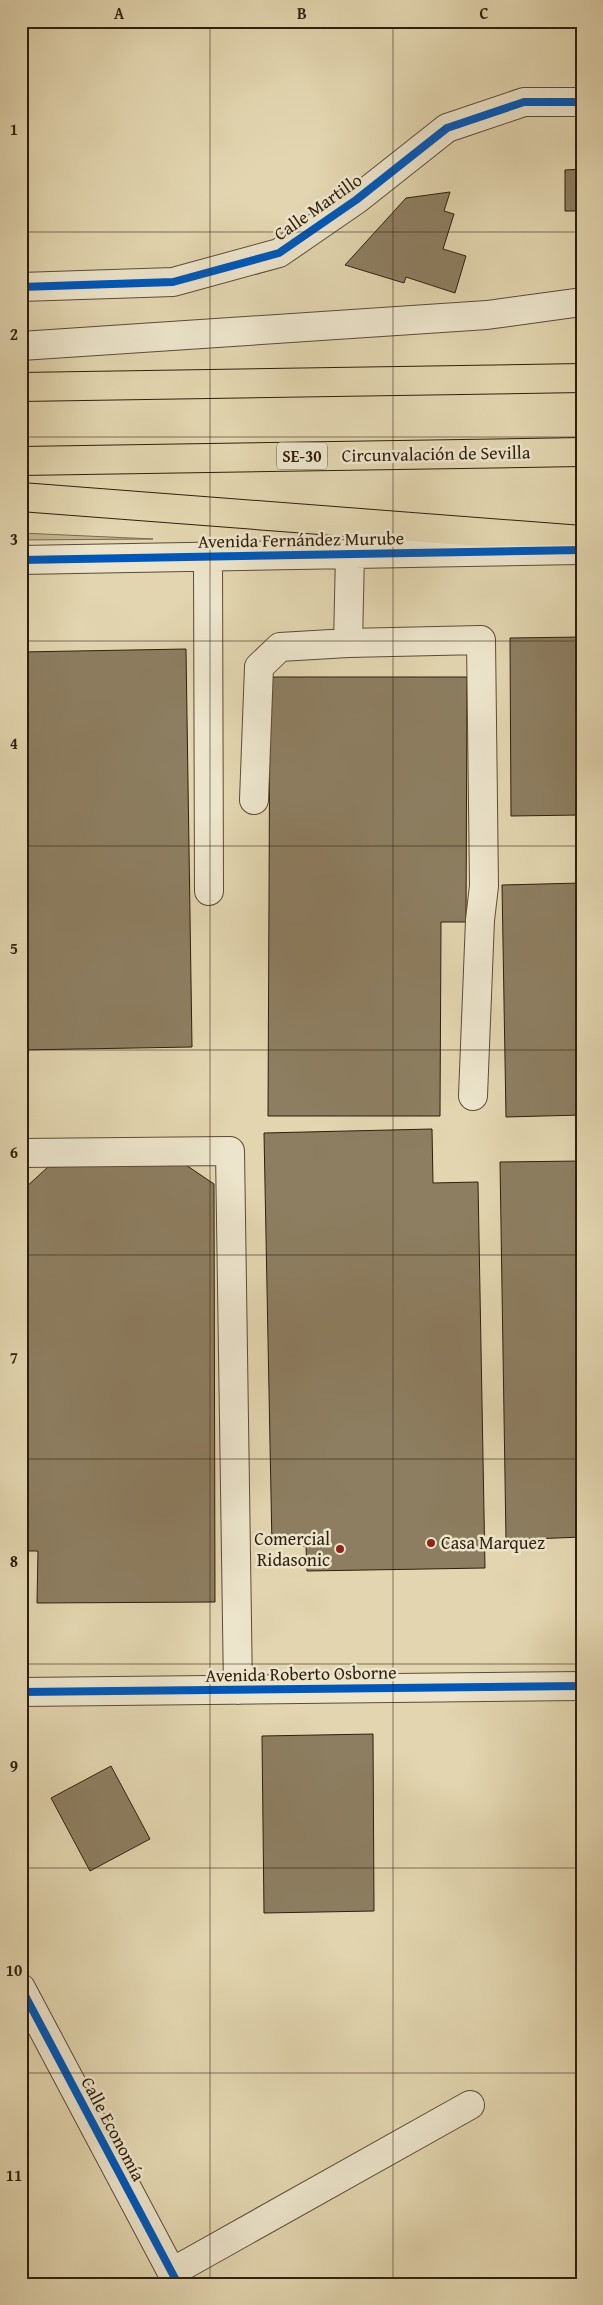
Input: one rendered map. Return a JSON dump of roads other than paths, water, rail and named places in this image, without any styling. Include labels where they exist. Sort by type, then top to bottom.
[{"type":"highway","points":[[21,387],[582,378]]},
{"type":"highway","name":"Circunvalación de Sevilla","points":[[21,461],[582,452]]},
{"type":"highway","points":[[21,497],[582,540]]},
{"type":"street","name":"Calle Martillo","points":[[21,287],[173,282],[279,253],[356,200],[447,128],[524,102],[582,102]]},
{"type":"street","points":[[21,346],[487,314],[582,302]]},
{"type":"street","name":"Avenida Fernández Murube","points":[[21,560],[582,550]]},
{"type":"street","points":[[348,642],[350,554]]},
{"type":"street","points":[[208,557],[209,891]]},
{"type":"street","points":[[254,800],[259,668],[280,647],[348,642],[481,640],[484,886],[480,920],[473,1096]]},
{"type":"street","points":[[21,1153],[230,1151],[238,1690]]},
{"type":"street","name":"Avenida Roberto Osborne","points":[[21,1692],[582,1686]]},
{"type":"street","name":"Calle Economía","points":[[21,1988],[175,2278]]},
{"type":"street","points":[[175,2278],[470,2105]]},
{"type":"place","name":"Casa Marquez","points":[[431,1543]]},
{"type":"place","name":"Comercial Ridasonic","points":[[340,1549]]}]
